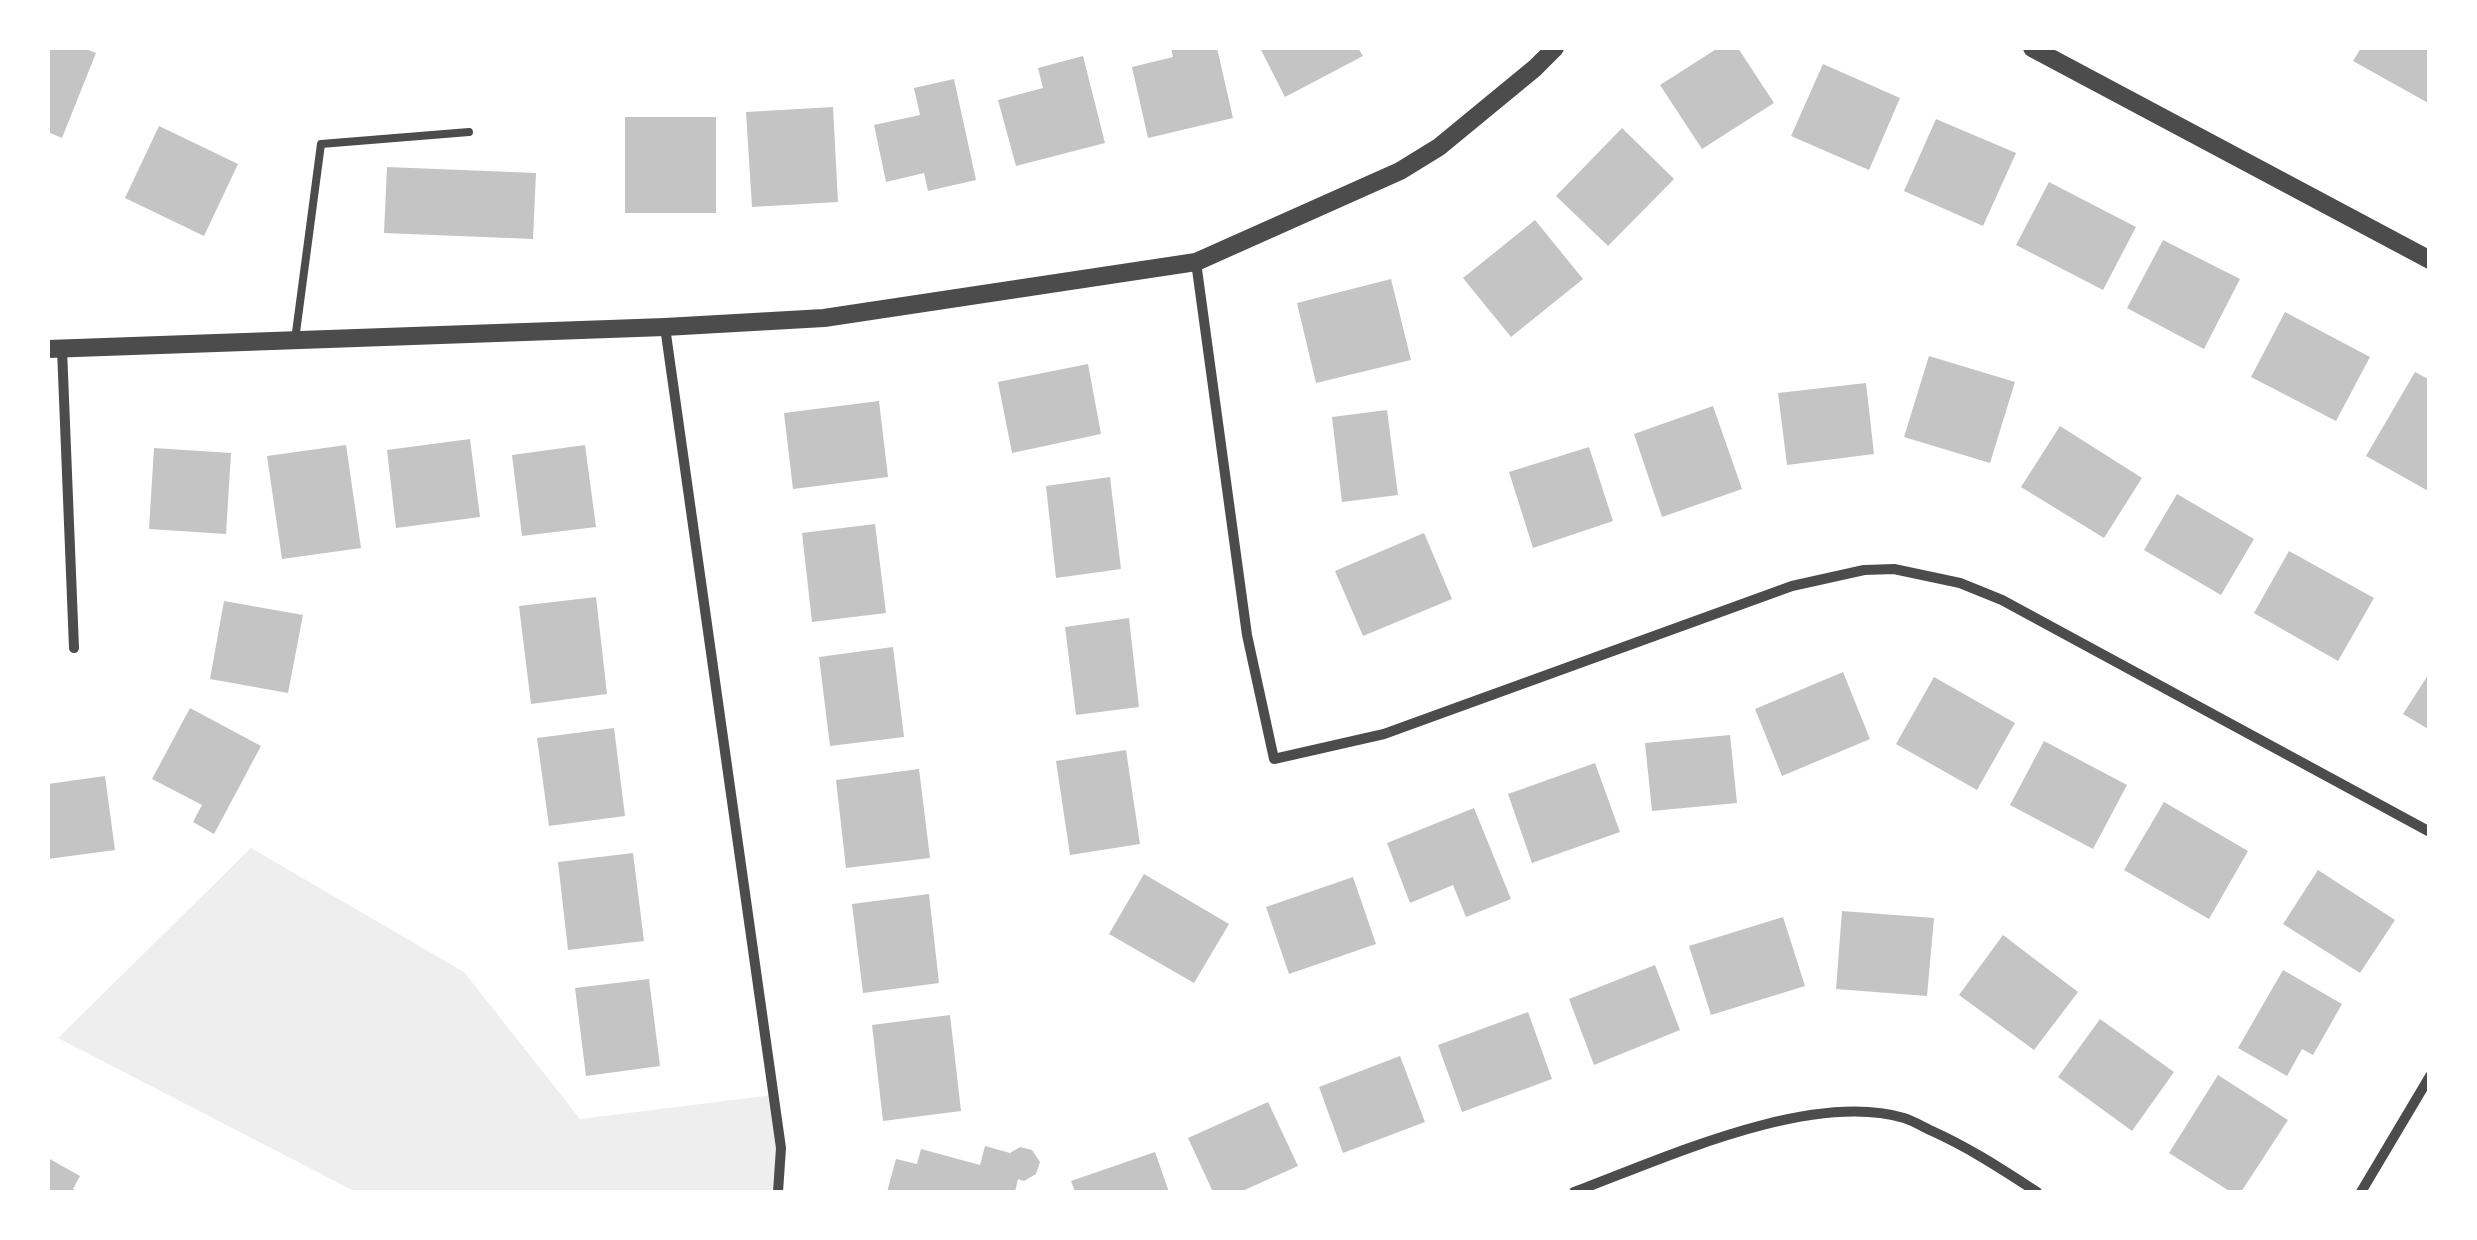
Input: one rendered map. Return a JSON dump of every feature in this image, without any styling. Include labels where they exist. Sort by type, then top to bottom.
[{"type":"street","points":[[74,648],[54,349],[824,318],[1196,262],[1400,171],[1439,147],[1555,48]]},
{"type":"street","points":[[2032,48],[2430,260]]},
{"type":"street","points":[[1196,262],[1246,634],[1274,759],[1384,734],[1792,586],[1864,570],[1894,569],[1960,583],[2002,600],[2430,832]]},
{"type":"street","points":[[666,327],[781,1148],[778,1192]]},
{"type":"street","points":[[2361,1192],[2430,1076]]},
{"type":"street","points":[[1574,1192],[1772,1122],[1848,1110],[1904,1118],[1971,1148],[2037,1192]]},
{"type":"lane","points":[[295,340],[321,144],[469,132]]},
{"type":"shaded area","points":[[251,848],[464,972],[580,1119],[773,1095],[781,1148],[778,1192],[356,1192],[58,1038]]},
{"type":"building","points":[[48,48],[83,48],[96,53],[62,138],[48,132]]},
{"type":"building","points":[[1171,48],[1217,48],[1233,118],[1148,138],[1132,67],[1173,57]]},
{"type":"building","points":[[1260,48],[1358,48],[1363,56],[1285,97]]},
{"type":"building","points":[[1718,48],[1738,48],[1774,103],[1702,149],[1660,85]]},
{"type":"building","points":[[2361,48],[2430,48],[2430,104],[2353,61]]},
{"type":"building","points":[[1083,56],[1105,143],[1016,166],[998,100],[1043,88],[1038,68]]},
{"type":"building","points":[[1823,64],[1900,98],[1869,170],[1791,136]]},
{"type":"building","points":[[954,79],[976,180],[928,191],[924,173],[886,182],[874,125],[920,115],[914,88]]},
{"type":"building","points":[[833,107],[838,202],[752,207],[746,112]]},
{"type":"building","points":[[625,117],[716,117],[716,213],[625,213]]},
{"type":"building","points":[[1936,119],[2016,153],[1983,226],[1904,191]]},
{"type":"building","points":[[159,126],[238,164],[204,236],[125,198]]},
{"type":"building","points":[[1622,128],[1674,179],[1608,246],[1556,196]]},
{"type":"building","points":[[387,167],[536,173],[533,239],[384,233]]},
{"type":"building","points":[[2049,182],[2136,227],[2103,290],[2016,245]]},
{"type":"building","points":[[1535,220],[1583,279],[1511,337],[1463,278]]},
{"type":"building","points":[[2163,240],[2240,279],[2204,349],[2127,308]]},
{"type":"building","points":[[1391,279],[1411,360],[1316,383],[1297,303]]},
{"type":"building","points":[[2285,312],[2370,357],[2336,421],[2251,377]]},
{"type":"building","points":[[1929,356],[2015,382],[1990,463],[1904,437]]},
{"type":"building","points":[[1088,364],[1101,434],[1012,453],[998,382]]},
{"type":"building","points":[[2415,372],[2430,380],[2430,492],[2366,456]]},
{"type":"building","points":[[1866,383],[1874,454],[1787,465],[1778,393]]},
{"type":"building","points":[[879,401],[888,477],[793,489],[784,413]]},
{"type":"building","points":[[1713,406],[1742,489],[1662,517],[1634,434]]},
{"type":"building","points":[[1387,410],[1398,495],[1342,502],[1332,417]]},
{"type":"building","points":[[2060,426],[2142,478],[2104,538],[2021,487]]},
{"type":"building","points":[[470,439],[480,517],[396,528],[387,450]]},
{"type":"building","points":[[346,445],[361,548],[282,559],[267,456]]},
{"type":"building","points":[[585,445],[596,527],[522,536],[512,455]]},
{"type":"building","points":[[1589,447],[1613,521],[1533,548],[1509,472]]},
{"type":"building","points":[[154,448],[231,453],[226,534],[149,529]]},
{"type":"building","points":[[1110,477],[1121,569],[1056,578],[1046,486]]},
{"type":"building","points":[[2177,494],[2254,539],[2221,595],[2144,550]]},
{"type":"building","points":[[875,524],[886,613],[812,622],[802,533]]},
{"type":"building","points":[[1424,533],[1452,599],[1363,636],[1335,571]]},
{"type":"building","points":[[2289,551],[2374,598],[2338,661],[2254,613]]},
{"type":"building","points":[[596,597],[607,694],[531,704],[519,606]]},
{"type":"building","points":[[224,601],[303,615],[288,693],[210,679]]},
{"type":"building","points":[[1129,618],[1139,707],[1076,715],[1065,627]]},
{"type":"building","points":[[893,647],[904,737],[830,746],[819,657]]},
{"type":"building","points":[[1843,672],[1870,739],[1782,776],[1755,709]]},
{"type":"building","points":[[2430,672],[2430,730],[2403,714]]},
{"type":"building","points":[[1934,677],[2015,723],[1977,790],[1896,744]]},
{"type":"building","points":[[190,708],[261,746],[214,834],[193,822],[202,805],[152,779]]},
{"type":"building","points":[[614,728],[625,816],[549,826],[537,738]]},
{"type":"building","points":[[1730,735],[1737,803],[1652,811],[1645,743]]},
{"type":"building","points":[[2044,741],[2127,785],[2093,849],[2010,805]]},
{"type":"building","points":[[1126,750],[1140,844],[1070,855],[1056,761]]},
{"type":"building","points":[[1595,763],[1620,832],[1532,863],[1508,794]]},
{"type":"building","points":[[919,769],[930,858],[846,868],[836,780]]},
{"type":"building","points":[[105,776],[115,850],[48,859],[48,784]]},
{"type":"building","points":[[2164,802],[2248,851],[2209,919],[2124,870]]},
{"type":"building","points":[[1474,808],[1511,899],[1466,917],[1453,885],[1410,903],[1387,843]]},
{"type":"building","points":[[633,853],[644,941],[568,950],[558,862]]},
{"type":"building","points":[[2318,870],[2395,920],[2360,973],[2283,924]]},
{"type":"building","points":[[1144,874],[1229,924],[1194,983],[1109,934]]},
{"type":"building","points":[[1353,877],[1376,944],[1289,974],[1266,907]]},
{"type":"building","points":[[929,894],[939,983],[863,993],[852,904]]},
{"type":"building","points":[[1842,911],[1934,918],[1927,996],[1836,989]]},
{"type":"building","points":[[1783,917],[1805,986],[1711,1015],[1689,946]]},
{"type":"building","points":[[2003,935],[2078,992],[2034,1050],[1959,995]]},
{"type":"building","points":[[1655,965],[1680,1030],[1594,1065],[1569,999]]},
{"type":"building","points":[[2283,970],[2342,1004],[2313,1055],[2302,1049],[2287,1076],[2238,1048]]},
{"type":"building","points":[[649,979],[660,1066],[586,1076],[575,988]]},
{"type":"building","points":[[1528,1012],[1552,1079],[1462,1112],[1438,1045]]},
{"type":"building","points":[[950,1015],[961,1111],[883,1121],[872,1025]]},
{"type":"building","points":[[2100,1019],[2174,1072],[2132,1131],[2058,1077]]},
{"type":"building","points":[[1400,1056],[1425,1122],[1343,1153],[1319,1087]]},
{"type":"building","points":[[2218,1075],[2288,1120],[2241,1192],[2231,1192],[2169,1153]]},
{"type":"building","points":[[1268,1102],[1298,1166],[1240,1192],[1213,1192],[1188,1138]]},
{"type":"building","points":[[985,1146],[1010,1153],[1020,1147],[1032,1150],[1040,1162],[1036,1174],[1024,1181],[1018,1179],[1015,1192],[887,1192],[896,1159],[917,1164],[921,1149],[980,1165]]},
{"type":"building","points":[[1155,1152],[1169,1192],[1075,1192],[1071,1181]]},
{"type":"building","points":[[48,1158],[80,1176],[73,1189],[79,1192],[48,1192]]}]
